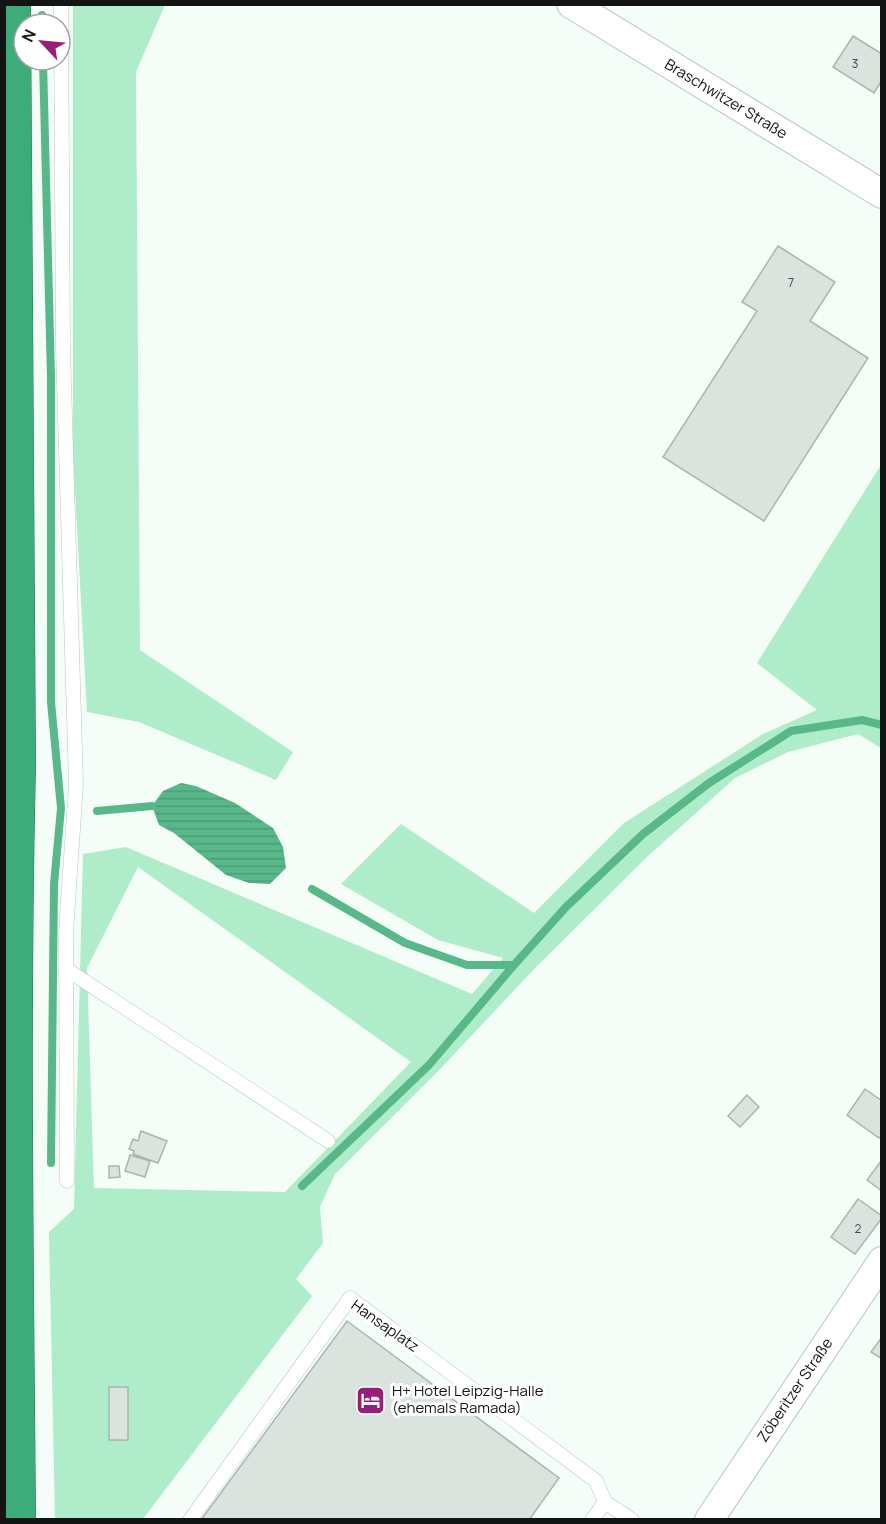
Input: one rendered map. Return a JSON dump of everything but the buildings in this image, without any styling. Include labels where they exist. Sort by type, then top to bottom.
[{"type":"highway","points":[[14,4],[18,742],[16,1161],[20,1515]]},
{"type":"street","name":"Braschwitzer Straße","points":[[571,4],[882,194]]},
{"type":"street","name":"Zöberitzer Straße","points":[[709,1520],[882,1261]]},
{"type":"lane","points":[[61,4],[63,350],[76,784],[66,932],[67,1181]]},
{"type":"lane","points":[[66,969],[328,1141]]},
{"type":"lane","name":"Hansaplatz","points":[[190,1520],[350,1298],[596,1481],[605,1502],[632,1520]]},
{"type":"lane","points":[[592,1520],[605,1502]]},
{"type":"shaded area","points":[[73,5],[165,5],[136,72],[140,650],[293,752],[276,780],[139,722],[87,712],[73,454]]},
{"type":"shaded area","points":[[881,465],[881,748],[858,734],[788,752],[735,778],[648,856],[536,967],[443,1066],[335,1174],[320,1207],[323,1243],[296,1279],[312,1296],[143,1519],[55,1519],[49,1232],[74,1209],[83,854],[126,847],[472,994],[503,958],[438,940],[341,884],[401,824],[534,913],[624,823],[763,734],[817,710],[757,663]],"holes":[[[138,867],[411,1062],[285,1192],[94,1188],[87,968]]]},
{"type":"shaded area","points":[[181,783],[196,786],[235,803],[273,828],[283,847],[286,868],[270,884],[249,883],[226,875],[174,833],[159,825],[152,806],[163,791]]},
{"type":"waterway","points":[[43,72],[51,377],[51,702],[61,808],[54,884],[51,1163]]},
{"type":"waterway","points":[[312,889],[405,943],[467,965],[514,965],[566,907],[643,834],[709,783],[791,731],[862,720],[882,725]]},
{"type":"waterway","points":[[97,811],[152,806]]},
{"type":"waterway","points":[[302,1186],[429,1065],[514,965]]},
{"type":"place","name":"H+ Hotel Leipzig-Halle (ehemals Ramada)","points":[[371,1400]]}]
